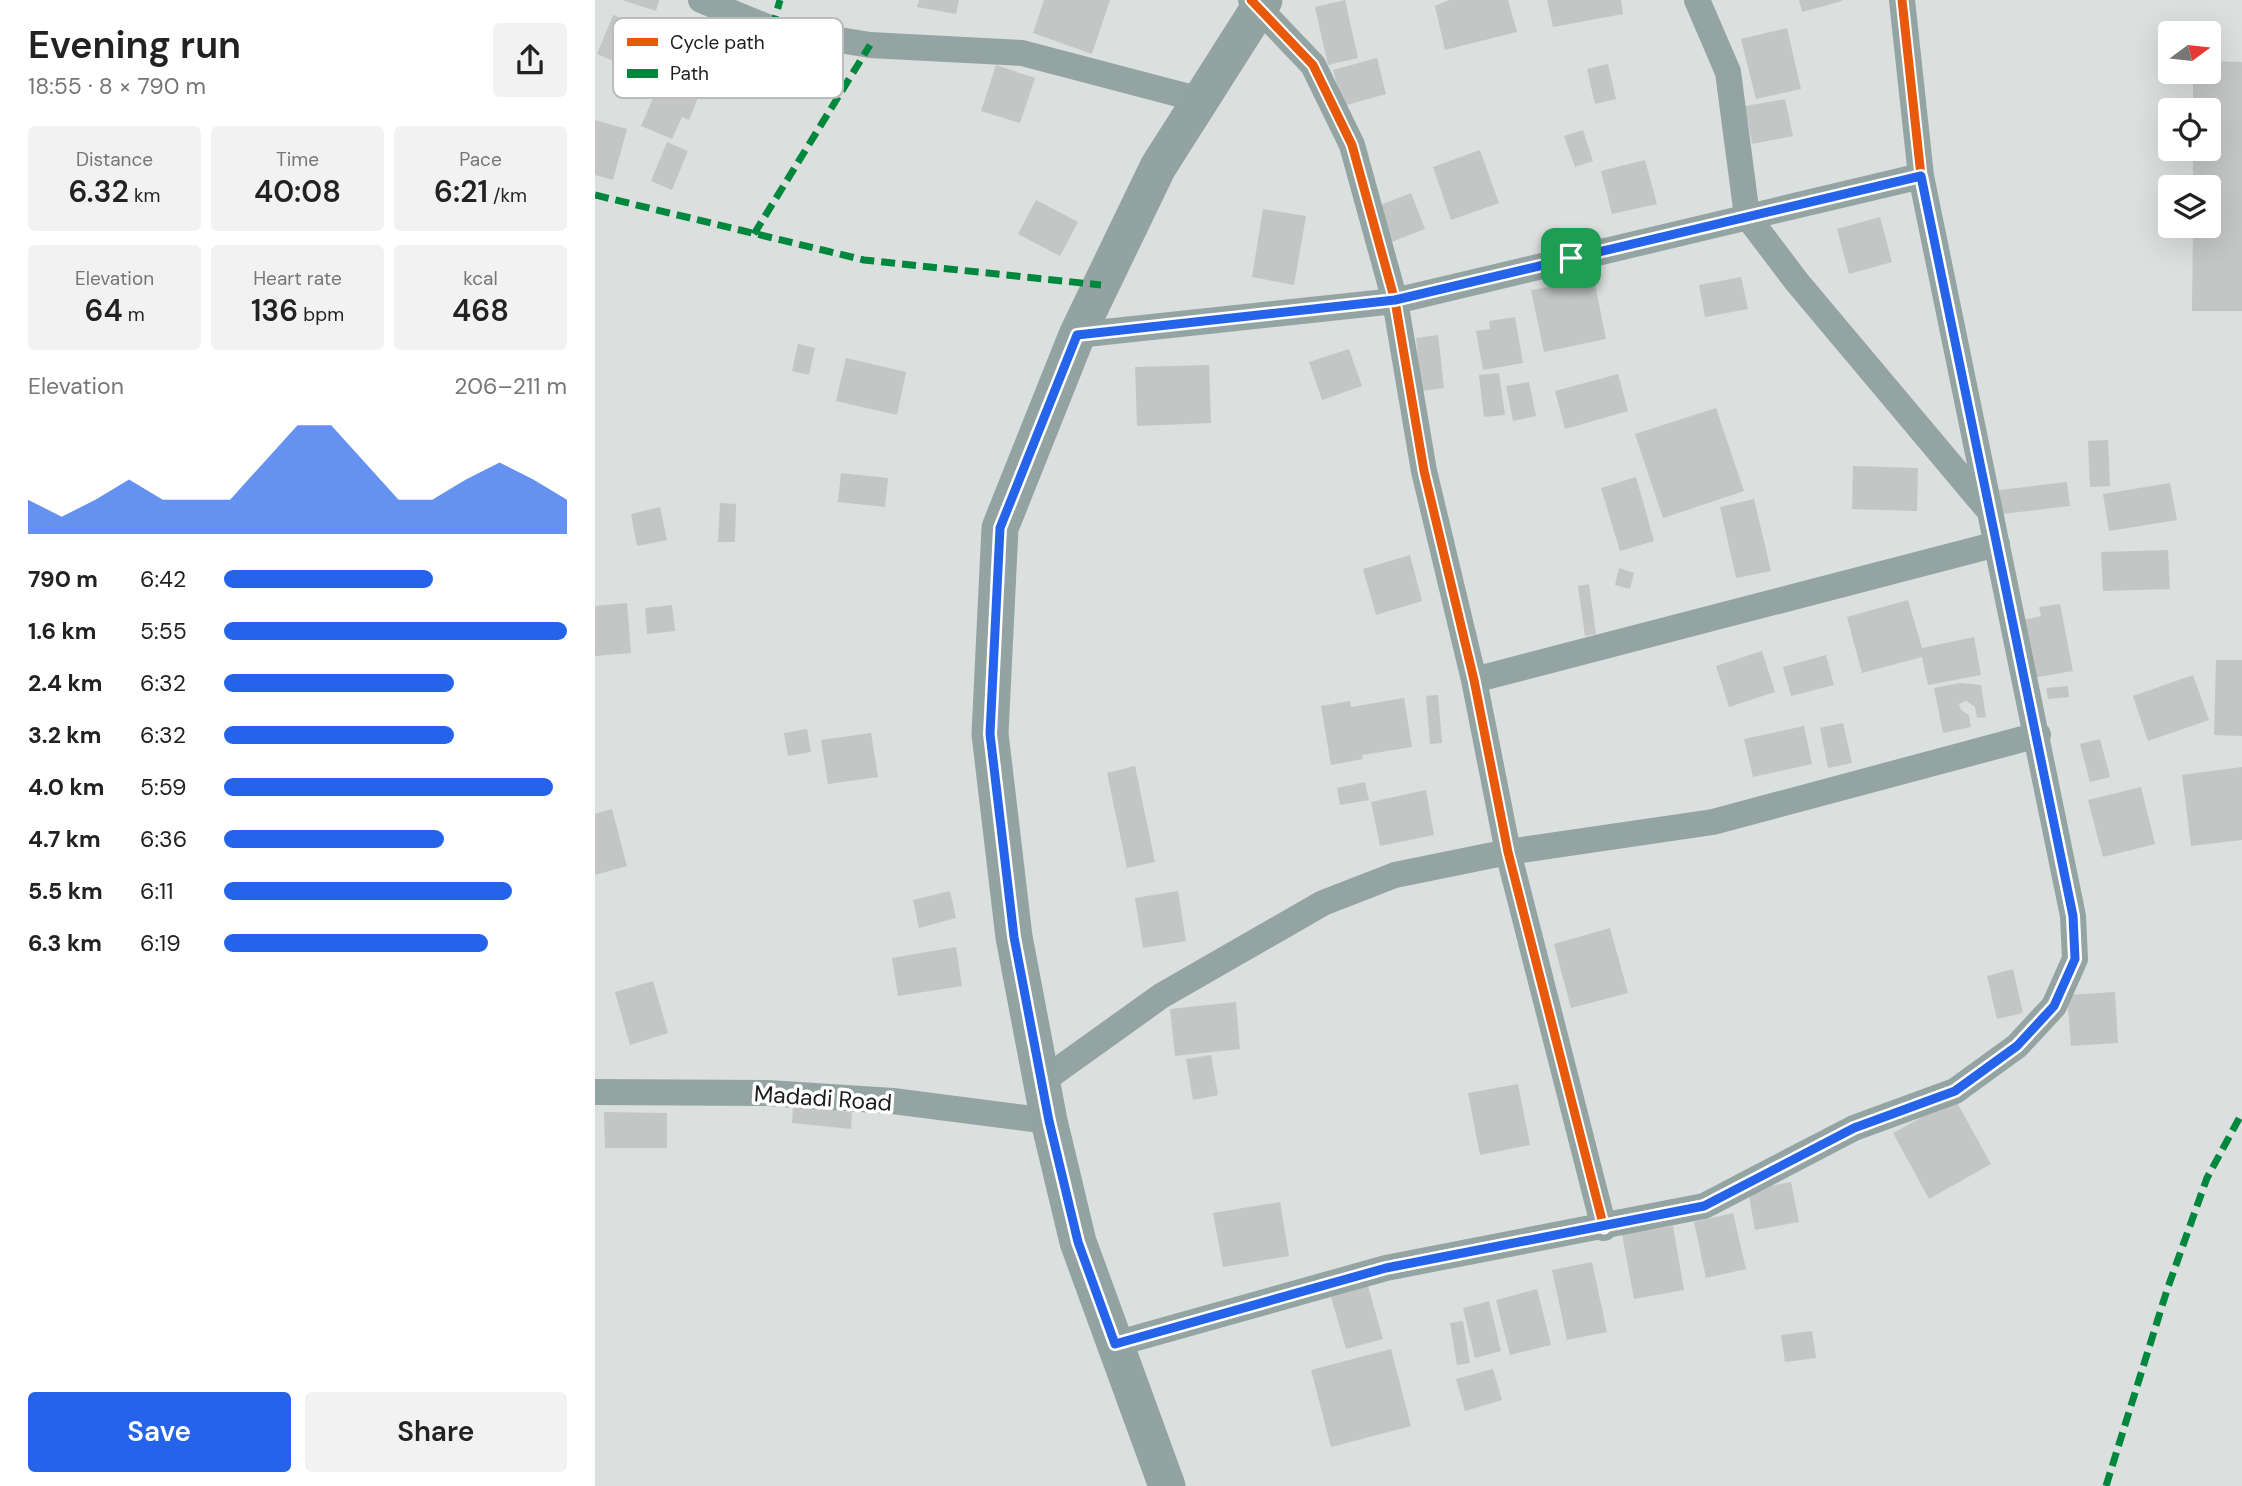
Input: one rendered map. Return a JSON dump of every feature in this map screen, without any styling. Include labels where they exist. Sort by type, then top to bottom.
[{"type":"main road","points":[[1167,1486],[1078,1242],[1049,1121],[1014,937],[990,734],[1000,528],[1077,335],[1158,167],[1259,3]]},
{"type":"street","points":[[701,0],[745,18]]},
{"type":"street","points":[[1696,0],[1728,72],[1747,215],[1797,282],[1990,511]]},
{"type":"street","points":[[1115,1344],[1386,1268],[1604,1228],[1704,1206],[1854,1128],[1955,1091],[2017,1046],[2054,1006],[2075,959],[2073,916],[2038,735],[1921,176],[1902,0]]},
{"type":"street","points":[[1259,3],[1313,65],[1352,145],[1395,300],[1424,471],[1474,680],[1508,852],[1585,1144],[1604,1228]]},
{"type":"street","points":[[843,41],[870,45],[1022,53],[1201,100]]},
{"type":"street","points":[[1077,335],[1395,300],[1921,176]]},
{"type":"street","points":[[1474,680],[1997,544]]},
{"type":"street","points":[[1041,1082],[1161,996],[1323,903],[1395,875],[1508,852],[1713,822],[2038,735]]},
{"type":"street","name":"Madadi Road","points":[[595,1092],[768,1093],[893,1101],[1049,1121]]},
{"type":"building","points":[[622,0],[659,0],[656,11]]},
{"type":"building","points":[[919,0],[959,0],[956,14],[917,7]]},
{"type":"building","points":[[1044,0],[1110,0],[1092,54],[1033,33]]},
{"type":"building","points":[[1345,0],[1358,58],[1328,65],[1315,7]]},
{"type":"building","points":[[1449,0],[1508,0],[1517,32],[1445,50],[1435,6]]},
{"type":"building","points":[[1547,0],[1621,0],[1623,14],[1553,27]]},
{"type":"building","points":[[1799,0],[1842,0],[1842,1],[1802,12]]},
{"type":"building","points":[[613,15],[620,18],[613,18],[613,61],[597,54]]},
{"type":"building","points":[[1787,28],[1801,89],[1756,99],[1741,39]]},
{"type":"building","points":[[1377,58],[1386,94],[1343,106],[1333,70]]},
{"type":"building","points":[[2221,61],[2242,62],[2242,311],[2192,311],[2193,238],[2221,238],[2221,175],[2193,175],[2193,161],[2221,161],[2221,98],[2193,98],[2193,84],[2221,84]]},
{"type":"building","points":[[1608,64],[1616,99],[1595,104],[1587,69]]},
{"type":"building","points":[[996,65],[1035,78],[1020,123],[981,111]]},
{"type":"building","points":[[653,98],[698,98],[689,120],[682,117],[672,139],[641,126]]},
{"type":"building","points":[[1785,99],[1793,136],[1752,144],[1745,106]]},
{"type":"building","points":[[595,120],[627,129],[613,180],[595,175]]},
{"type":"building","points":[[1583,130],[1593,161],[1575,167],[1564,136]]},
{"type":"building","points":[[667,142],[688,151],[672,190],[651,181]]},
{"type":"building","points":[[1480,150],[1499,203],[1451,220],[1433,167]]},
{"type":"building","points":[[1645,160],[1657,204],[1612,214],[1601,171]]},
{"type":"building","points":[[1411,193],[1425,229],[1389,243],[1375,207]]},
{"type":"building","points":[[1036,200],[1078,222],[1060,256],[1018,234]]},
{"type":"building","points":[[1263,209],[1306,216],[1294,285],[1252,277]]},
{"type":"building","points":[[1880,217],[1892,262],[1849,274],[1837,229]]},
{"type":"building","points":[[1741,277],[1748,309],[1705,317],[1699,285]]},
{"type":"building","points":[[1594,279],[1606,339],[1544,352],[1531,290]]},
{"type":"building","points":[[1515,317],[1523,363],[1483,370],[1476,331],[1490,329],[1489,321]]},
{"type":"building","points":[[1438,335],[1444,388],[1421,391],[1416,338]]},
{"type":"building","points":[[798,344],[815,348],[809,375],[792,371]]},
{"type":"building","points":[[1349,349],[1362,386],[1322,400],[1309,362]]},
{"type":"building","points":[[846,358],[906,372],[897,415],[836,401]]},
{"type":"building","points":[[1209,365],[1211,423],[1137,426],[1135,367]]},
{"type":"building","points":[[1499,373],[1505,415],[1484,417],[1479,375]]},
{"type":"building","points":[[1618,374],[1628,411],[1565,429],[1555,391]]},
{"type":"building","points":[[1529,382],[1536,416],[1513,421],[1506,386]]},
{"type":"building","points":[[1716,408],[1744,491],[1663,518],[1635,434]]},
{"type":"building","points":[[2108,440],[2110,486],[2090,487],[2088,441]]},
{"type":"building","points":[[1853,466],[1918,468],[1917,511],[1852,509]]},
{"type":"building","points":[[841,473],[888,478],[885,507],[838,502]]},
{"type":"building","points":[[1636,477],[1654,541],[1620,551],[1601,488]]},
{"type":"building","points":[[2067,482],[2070,506],[2002,514],[1999,490]]},
{"type":"building","points":[[2170,483],[2177,520],[2109,531],[2103,494]]},
{"type":"building","points":[[1754,499],[1771,571],[1736,578],[1720,507]]},
{"type":"building","points":[[720,503],[736,504],[735,542],[718,542]]},
{"type":"building","points":[[660,507],[667,540],[637,546],[631,514]]},
{"type":"building","points":[[2168,550],[2170,589],[2103,591],[2101,552]]},
{"type":"building","points":[[1410,555],[1422,601],[1376,615],[1363,569]]},
{"type":"building","points":[[1619,568],[1634,573],[1630,589],[1615,585]]},
{"type":"building","points":[[1589,584],[1596,634],[1585,636],[1578,586]]},
{"type":"building","points":[[1908,600],[1922,648],[1974,637],[1981,675],[1928,685],[1922,657],[1862,673],[1847,617]]},
{"type":"building","points":[[627,603],[631,653],[595,656],[595,606]]},
{"type":"building","points":[[2060,604],[2073,671],[2032,678],[2022,620],[2041,616],[2039,607]]},
{"type":"building","points":[[672,605],[675,631],[647,634],[645,608]]},
{"type":"building","points":[[1762,651],[1775,692],[1729,707],[1716,666]]},
{"type":"building","points":[[1826,655],[1834,685],[1791,696],[1783,667]]},
{"type":"building","points":[[2216,660],[2242,660],[2242,736],[2214,735]]},
{"type":"building","points":[[2193,675],[2209,720],[2148,741],[2133,696]]},
{"type":"building","points":[[1960,683],[1981,685],[1986,717],[1977,718],[1975,707],[1966,701],[1959,704],[1961,710],[1969,715],[1971,727],[1943,733],[1934,688]]},
{"type":"building","points":[[2068,686],[2069,697],[2048,699],[2046,688]]},
{"type":"building","points":[[1438,695],[1442,743],[1430,744],[1426,696]]},
{"type":"building","points":[[1404,698],[1412,747],[1362,755],[1363,759],[1331,765],[1321,706],[1350,701],[1351,707]]},
{"type":"building","points":[[1843,723],[1852,763],[1828,768],[1820,728]]},
{"type":"building","points":[[1804,726],[1812,764],[1753,777],[1744,739]]},
{"type":"building","points":[[807,729],[811,752],[788,756],[784,733]]},
{"type":"building","points":[[871,733],[878,777],[828,784],[821,740]]},
{"type":"building","points":[[2100,739],[2110,777],[2090,782],[2080,744]]},
{"type":"building","points":[[1135,766],[1155,862],[1127,868],[1107,773]]},
{"type":"building","points":[[2242,767],[2242,840],[2191,846],[2182,775]]},
{"type":"building","points":[[1365,782],[1369,800],[1340,805],[1337,788]]},
{"type":"building","points":[[2141,787],[2155,844],[2103,857],[2088,800]]},
{"type":"building","points":[[1426,790],[1434,835],[1380,846],[1371,802]]},
{"type":"building","points":[[612,809],[627,866],[595,875],[595,814]]},
{"type":"building","points":[[950,891],[956,918],[919,928],[913,900]]},
{"type":"building","points":[[1178,891],[1186,941],[1143,948],[1135,898]]},
{"type":"building","points":[[1610,928],[1628,993],[1571,1008],[1554,944]]},
{"type":"building","points":[[956,947],[962,986],[898,996],[892,958]]},
{"type":"building","points":[[2013,969],[2023,1013],[1997,1019],[1987,976]]},
{"type":"building","points":[[653,981],[668,1033],[630,1045],[615,992]]},
{"type":"building","points":[[2115,992],[2118,1043],[2071,1046],[2067,995]]},
{"type":"building","points":[[1236,1002],[1240,1049],[1175,1056],[1170,1009]]},
{"type":"building","points":[[1211,1055],[1218,1095],[1193,1100],[1186,1059]]},
{"type":"building","points":[[1518,1084],[1530,1145],[1480,1155],[1468,1093]]},
{"type":"building","points":[[1955,1099],[1991,1164],[1929,1199],[1893,1133]]},
{"type":"building","points":[[793,1107],[852,1112],[851,1129],[792,1123]]},
{"type":"building","points":[[604,1112],[667,1113],[667,1148],[605,1148]]},
{"type":"building","points":[[1791,1182],[1799,1222],[1755,1230],[1748,1190]]},
{"type":"building","points":[[1280,1202],[1289,1256],[1223,1267],[1213,1213]]},
{"type":"building","points":[[1733,1213],[1746,1269],[1706,1278],[1694,1222]]},
{"type":"building","points":[[1673,1226],[1684,1290],[1634,1299],[1622,1234]]},
{"type":"building","points":[[1592,1262],[1607,1332],[1567,1340],[1552,1270]]},
{"type":"building","points":[[1368,1286],[1383,1339],[1346,1349],[1331,1297]]},
{"type":"building","points":[[1537,1289],[1551,1345],[1510,1355],[1496,1300]]},
{"type":"building","points":[[1489,1301],[1501,1351],[1475,1358],[1463,1308]]},
{"type":"building","points":[[1463,1321],[1470,1363],[1457,1365],[1450,1323]]},
{"type":"building","points":[[1812,1331],[1816,1358],[1785,1362],[1781,1335]]},
{"type":"building","points":[[1391,1349],[1411,1426],[1331,1447],[1311,1370]]},
{"type":"building","points":[[1493,1369],[1502,1400],[1465,1411],[1456,1379]]},
{"type":"marked path","points":[[775,18],[780,0]]},
{"type":"marked path","points":[[843,89],[870,45]]},
{"type":"marked path","points":[[754,234],[837,98]]},
{"type":"marked path","points":[[595,195],[864,260],[1101,285]]},
{"type":"marked path","points":[[2106,1486],[2167,1290],[2207,1178],[2242,1113]]},
{"type":"cycle path","points":[[1251,0],[1313,65],[1352,145],[1395,301],[1424,471],[1474,680],[1508,852],[1604,1228]]},
{"type":"cycle path","points":[[1115,1344],[1386,1268],[1704,1206],[1854,1128],[1955,1091],[2017,1046],[2054,1006],[2075,959],[2073,916],[1921,176],[1902,0]]},
{"type":"route","points":[[1921,176],[2038,735],[2073,916],[2075,959],[2054,1006],[2017,1046],[1955,1091],[1854,1128],[1704,1206],[1604,1228],[1386,1268],[1115,1344],[1078,1242],[1049,1121],[1014,937],[990,734],[1000,528],[1077,335],[1395,300],[1571,258],[1921,176]]}]
